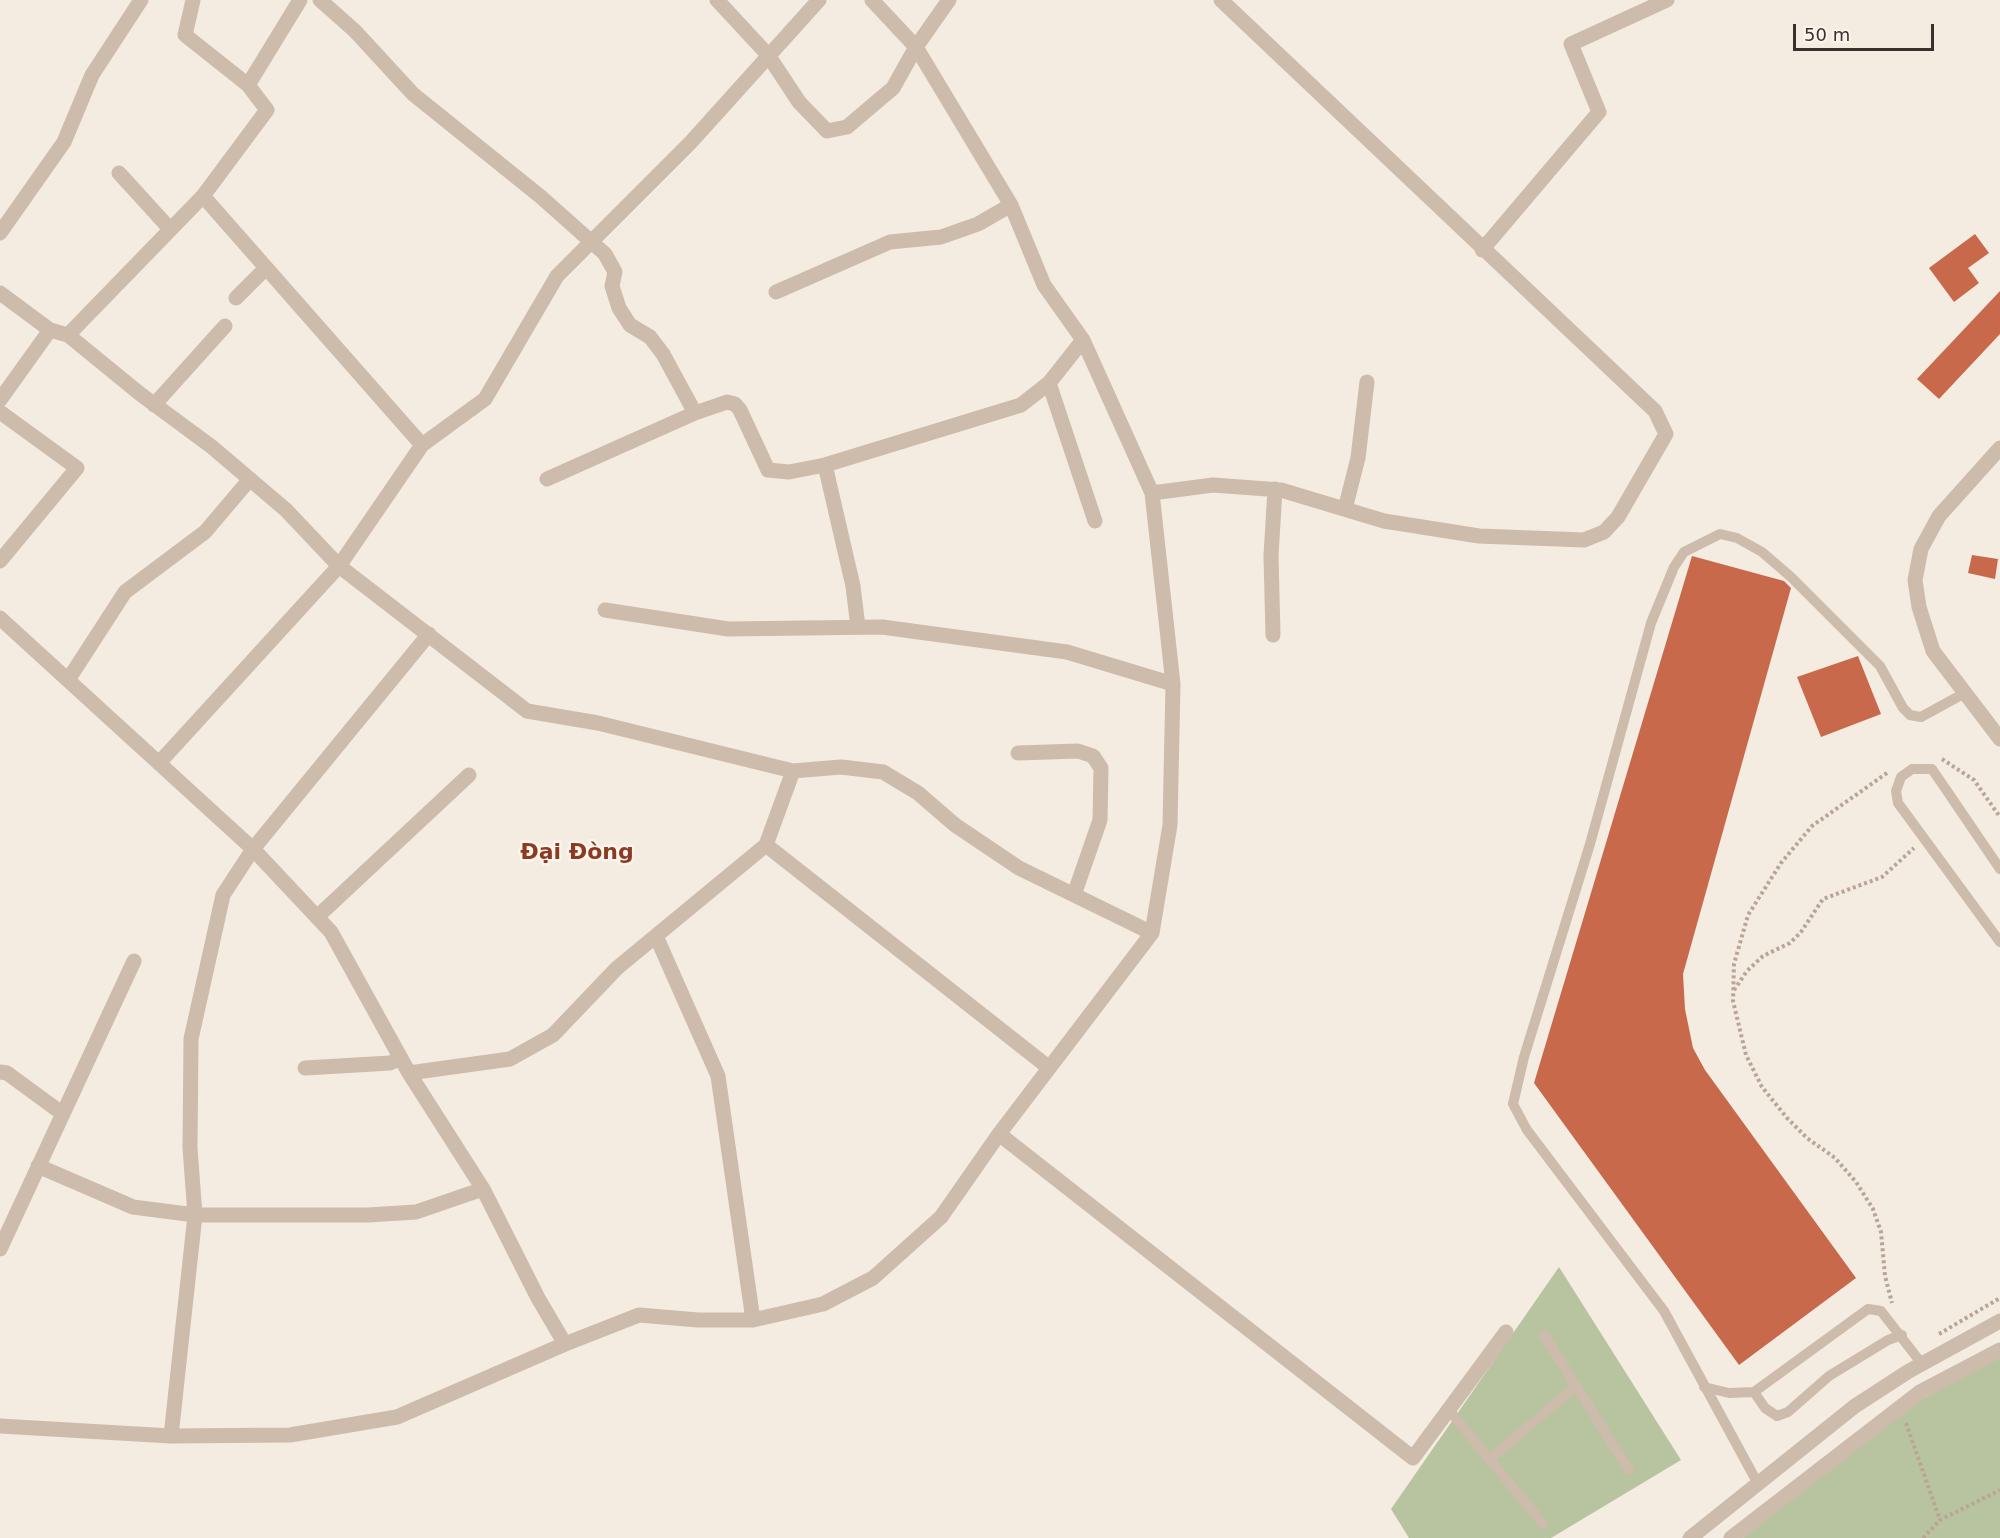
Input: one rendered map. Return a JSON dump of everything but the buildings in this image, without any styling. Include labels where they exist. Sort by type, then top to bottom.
[{"type":"street","points":[[0,233],[64,142],[92,75],[141,0]]},
{"type":"street","points":[[68,335],[203,196],[267,110],[248,85],[185,35],[193,0]]},
{"type":"street","points":[[248,85],[300,0]]},
{"type":"street","points":[[320,0],[355,31],[413,94],[593,241],[613,267],[613,293],[623,314],[630,325],[650,337],[660,348],[695,413]]},
{"type":"street","points":[[717,0],[768,55],[799,102],[827,131],[847,127],[893,87],[916,47],[949,0]]},
{"type":"street","points":[[159,763],[339,566],[422,445],[485,399],[557,276],[691,142],[819,0]]},
{"type":"street","points":[[0,1426],[171,1436],[290,1435],[397,1417],[565,1344],[639,1315],[698,1320],[753,1320],[823,1304],[873,1278],[941,1217],[1048,1067],[1152,933],[1170,825],[1173,684],[1152,493],[1083,340],[1044,285],[1011,205],[916,47],[872,0]]},
{"type":"street","points":[[1152,493],[1213,484],[1275,489],[1384,521],[1479,536],[1584,540],[1604,532],[1618,517],[1660,449],[1666,434],[1655,411],[1482,250],[1221,0]]},
{"type":"street","points":[[1482,250],[1599,112],[1571,44],[1667,0]]},
{"type":"street","points":[[119,173],[170,229]]},
{"type":"street","points":[[203,196],[422,445]]},
{"type":"street","points":[[776,292],[890,242],[941,237],[978,224],[1011,205]]},
{"type":"street","points":[[236,298],[265,268]]},
{"type":"street","points":[[0,293],[50,330],[68,335],[154,405],[212,447],[286,510],[339,566],[527,711],[598,723],[793,771],[841,767],[883,772],[918,793],[955,825],[1019,868],[1152,933]]},
{"type":"street","points":[[154,405],[225,326]]},
{"type":"street","points":[[0,400],[50,330]]},
{"type":"street","points":[[547,479],[722,402],[735,404],[762,460],[771,471],[789,472],[825,465],[1021,405],[1049,382],[1083,340]]},
{"type":"street","points":[[1049,382],[1095,520]]},
{"type":"street","points":[[1345,509],[1358,458],[1367,382]]},
{"type":"street","points":[[0,412],[76,468],[0,561]]},
{"type":"street","points":[[2000,448],[1939,516],[1921,549],[1916,580],[1919,607],[1933,651],[1963,694],[2000,739]]},
{"type":"street","points":[[825,465],[853,586],[858,627]]},
{"type":"street","points":[[68,680],[125,592],[205,532],[250,479]]},
{"type":"street","points":[[1273,635],[1271,556],[1275,489]]},
{"type":"street","points":[[605,610],[728,629],[882,627],[1066,652],[1173,684]]},
{"type":"street","points":[[0,618],[253,849],[331,932],[409,1073],[483,1189],[538,1298],[565,1344]]},
{"type":"street","points":[[171,1436],[195,1215],[190,1148],[191,1040],[224,895],[253,849],[429,634]]},
{"type":"street","points":[[1018,753],[1078,751],[1093,756],[1101,768],[1100,820],[1074,895]]},
{"type":"street","points":[[409,1073],[510,1059],[553,1035],[617,968],[766,844],[793,771]]},
{"type":"street","points":[[317,917],[468,775]]},
{"type":"street","points":[[766,844],[1048,1067]]},
{"type":"street","points":[[656,936],[718,1076],[753,1320]]},
{"type":"street","points":[[0,1249],[134,961]]},
{"type":"street","points":[[305,1068],[390,1063],[401,1058]]},
{"type":"street","points":[[0,1072],[8,1073],[63,1114]]},
{"type":"street","points":[[999,1134],[1413,1458],[1506,1332]]},
{"type":"street","points":[[38,1166],[133,1207],[195,1215],[368,1215],[416,1212],[483,1189]]},
{"type":"street","points":[[1690,1538],[1757,1482],[1855,1406],[1915,1367],[2000,1321]]},
{"type":"street","points":[[1731,1538],[1920,1392],[2000,1350]]},
{"type":"street","points":[[1915,1367],[1920,1392]]},
{"type":"lane","points":[[1757,1482],[1664,1311],[1527,1130],[1513,1104],[1524,1057],[1590,844],[1651,622],[1674,567],[1684,552],[1720,534],[1737,538],[1762,552],[1862,646],[1888,678],[1898,699],[1910,715],[1921,717],[1963,694]]},
{"type":"lane","points":[[2000,868],[1932,770],[1912,769],[1901,777],[1896,791],[1898,803],[2000,942]]},
{"type":"lane","points":[[1704,1387],[1729,1393],[1754,1392],[1868,1309],[1881,1311],[1902,1335],[1915,1367]]},
{"type":"lane","points":[[1544,1335],[1629,1470]]},
{"type":"lane","points":[[1754,1392],[1765,1408],[1777,1416],[1788,1412],[1829,1376],[1888,1340],[1902,1335]]},
{"type":"lane","points":[[1490,1459],[1576,1386]]},
{"type":"lane","points":[[1449,1410],[1543,1524]]},
{"type":"path","points":[[1938,757],[1956,766],[1974,780],[2000,817]]},
{"type":"path","points":[[1891,771],[1812,826],[1781,863],[1748,915],[1734,964],[1733,992],[1746,1055],[1762,1087],[1807,1138],[1835,1158],[1856,1182],[1873,1209],[1881,1232],[1886,1276],[1895,1310]]},
{"type":"path","points":[[1733,992],[1747,971],[1763,956],[1790,943],[1801,932],[1823,899],[1882,877],[1923,840]]},
{"type":"path","points":[[1900,1406],[1940,1520]]},
{"type":"path","points":[[1923,1538],[1940,1520],[2000,1490]]},
{"type":"green space","points":[[1559,1267],[1681,1460],[1551,1538],[1409,1538],[1391,1509]]},
{"type":"green space","points":[[2000,1357],[2000,1538],[1743,1538],[1906,1408]]},
{"type":"district","name":"Đại Đòng","points":[[577,853]]}]
